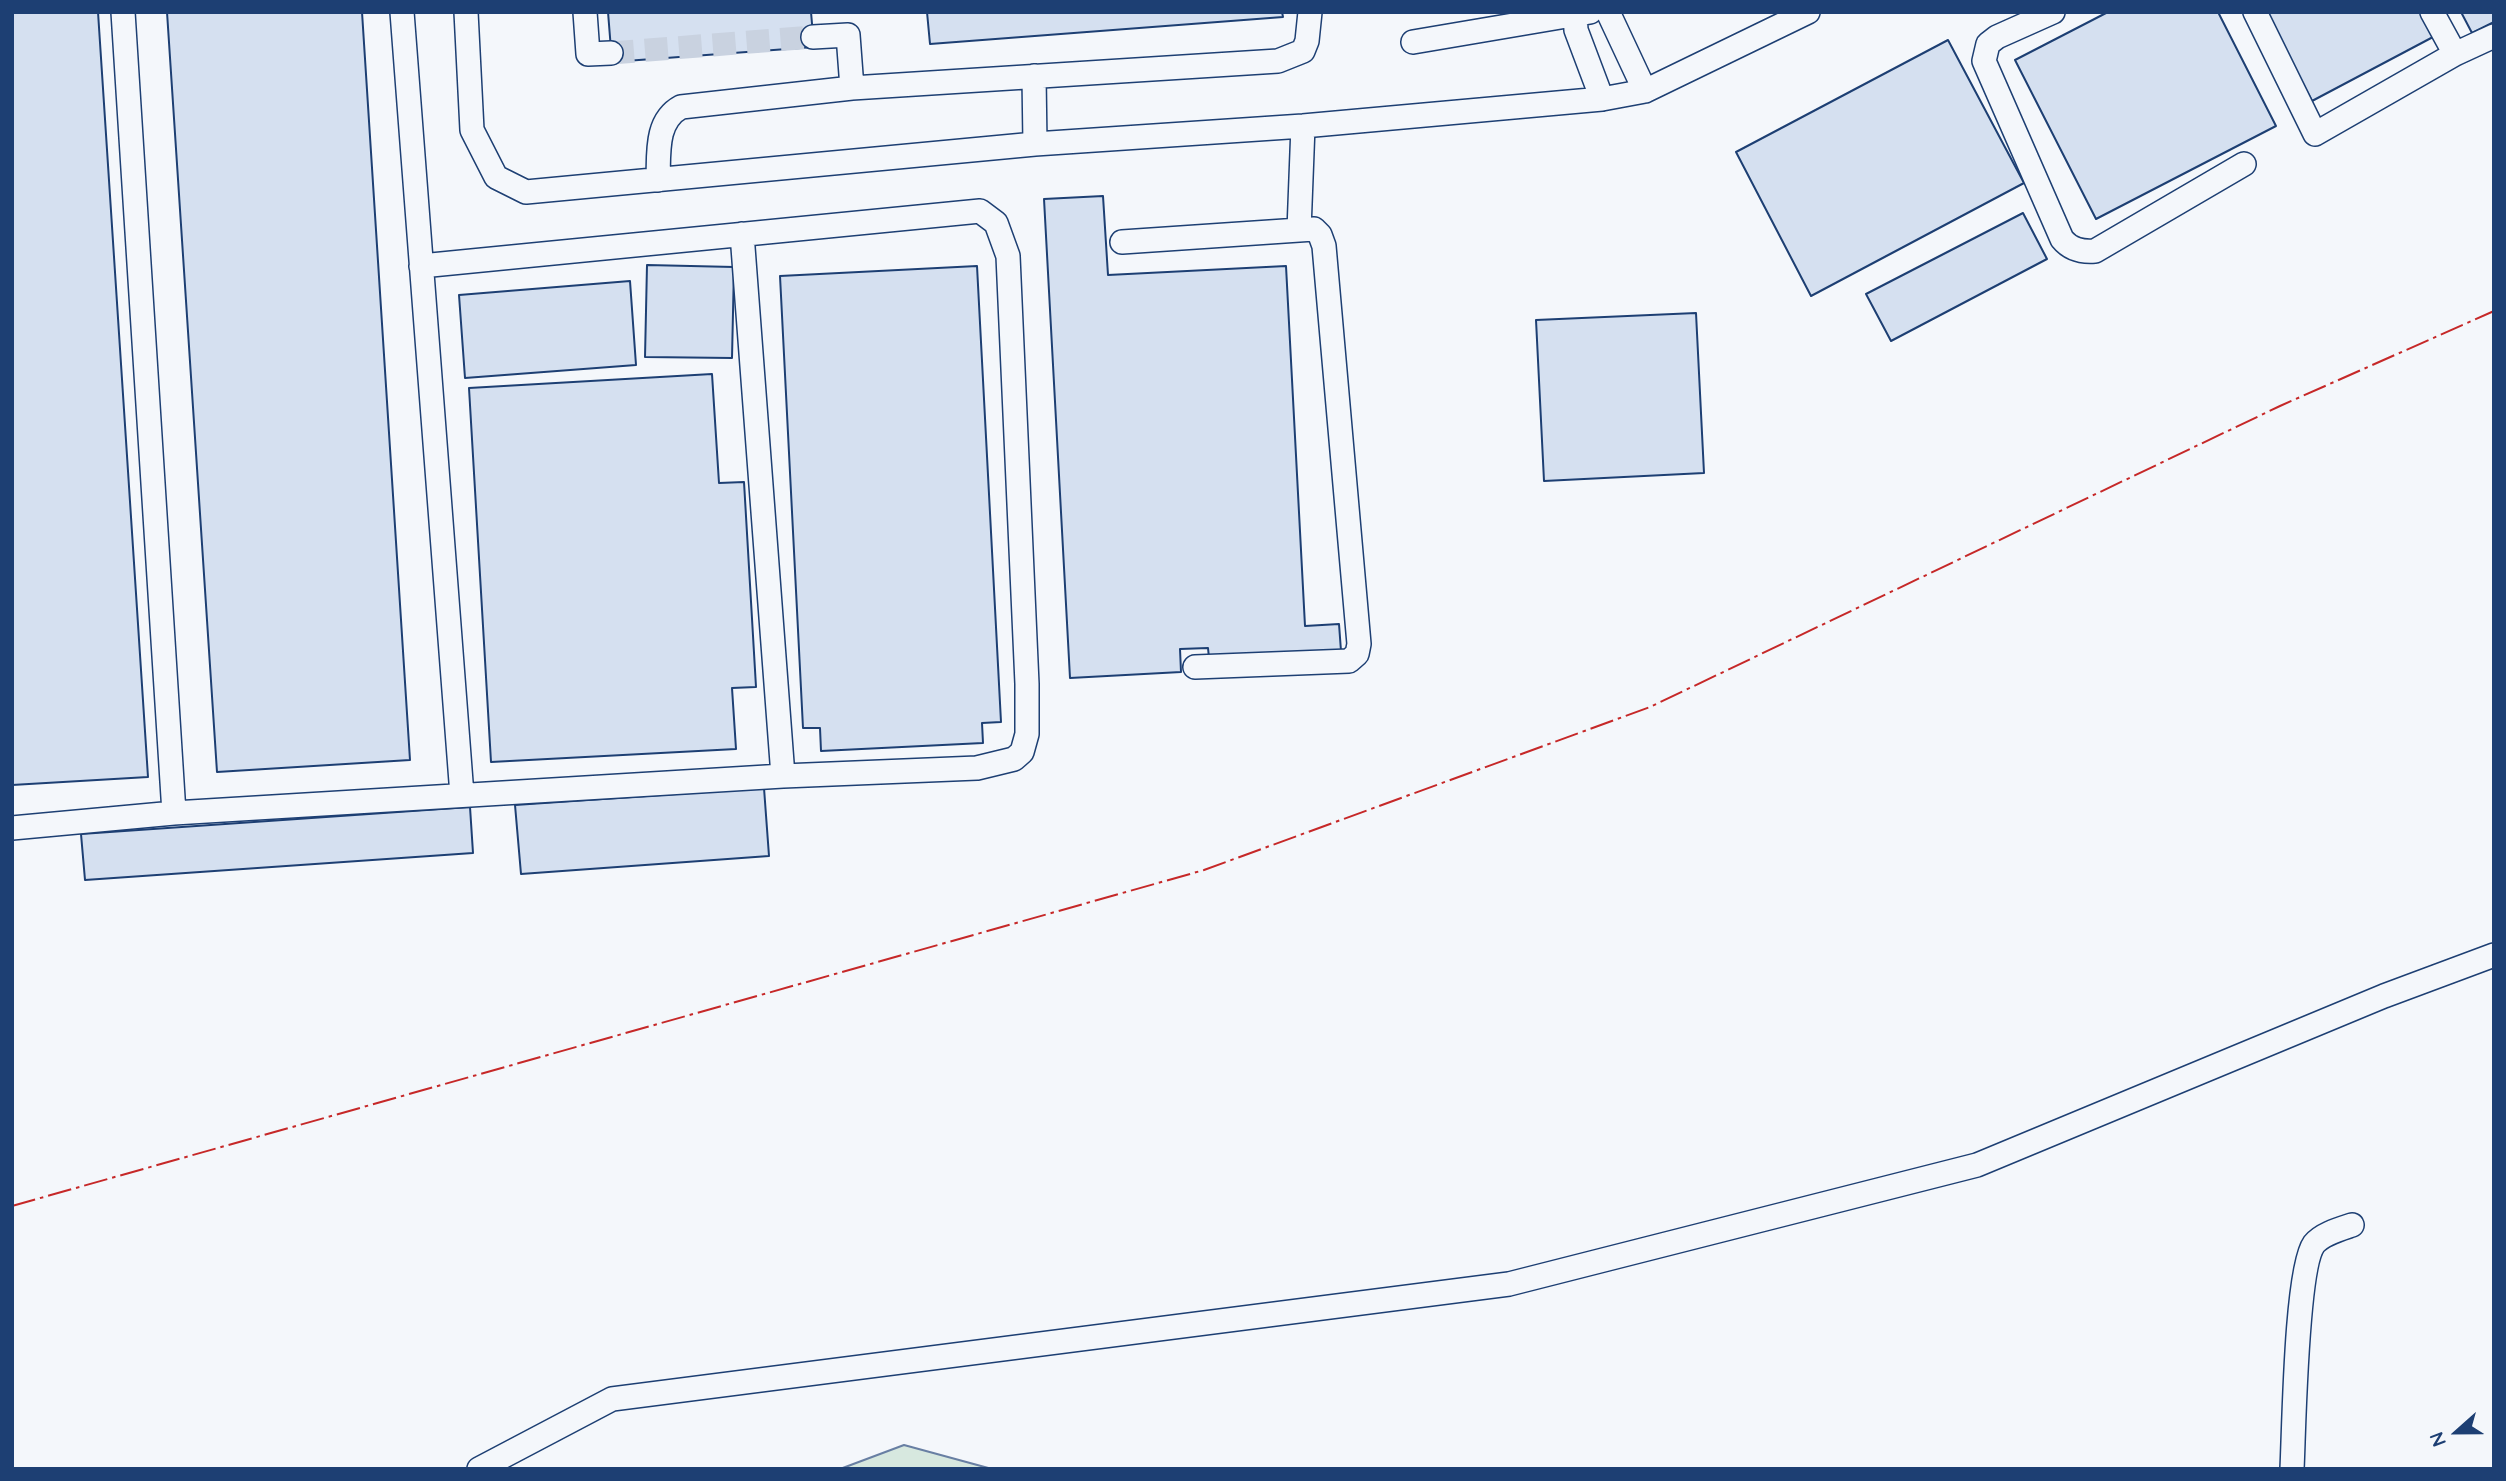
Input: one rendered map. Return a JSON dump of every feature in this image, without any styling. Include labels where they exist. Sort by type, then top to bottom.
[{"type":"street","points":[[123,12],[174,813]]},
{"type":"street","points":[[402,12],[462,795]]},
{"type":"street","points":[[466,12],[472,130],[496,177],[526,191],[1035,144],[1303,126],[1602,99],[1645,91],[1808,12]]},
{"type":"street","points":[[585,12],[589,54],[611,53]]},
{"type":"street","points":[[658,180],[662,128],[672,112],[681,107],[852,88],[1279,61],[1303,51],[1307,41],[1310,12]]},
{"type":"street","points":[[1608,12],[1645,91]]},
{"type":"street","points":[[2255,12],[2315,134],[2455,54],[2494,36]]},
{"type":"street","points":[[2432,12],[2455,54]]},
{"type":"street","points":[[1413,42],[1580,13],[1576,30],[1602,99]]},
{"type":"street","points":[[2042,15],[1988,44],[1984,61],[2063,239],[2070,247],[2080,251],[2095,251],[2244,164]]},
{"type":"street","points":[[813,37],[848,34],[852,88]]},
{"type":"street","points":[[1034,76],[1035,144]]},
{"type":"street","points":[[1298,230],[1303,126]]},
{"type":"street","points":[[12,828],[174,813],[462,795],[783,776],[977,768],[1014,759],[1022,752],[1027,734],[1027,684],[1008,256],[996,223],[980,211],[421,266]]},
{"type":"street","points":[[1122,242],[1315,229],[1324,246],[1359,644],[1357,654],[1349,661],[1195,667]]},
{"type":"street","points":[[742,234],[783,776]]},
{"type":"street","points":[[479,1469],[612,1399],[1509,1284],[1563,1271],[1977,1165],[2384,996],[2494,955]]},
{"type":"street","points":[[2292,1469],[2306,1261],[2315,1243],[2330,1233],[2352,1225]]},
{"type":"shaded area","points":[[904,1445],[992,1469],[840,1469]]},
{"type":"building","points":[[12,12],[98,12],[148,777],[12,785]]},
{"type":"building","points":[[167,12],[362,12],[410,760],[217,772]]},
{"type":"building","points":[[608,12],[811,12],[814,47],[612,62]]},
{"type":"building","points":[[927,12],[1282,12],[1283,17],[930,44]]},
{"type":"building","points":[[2108,12],[2218,12],[2276,126],[2096,219],[2015,60]]},
{"type":"building","points":[[2265,12],[2420,12],[2433,37],[2312,101]]},
{"type":"building","points":[[2461,12],[2494,12],[2494,22],[2472,33]]},
{"type":"building","points":[[1948,40],[2024,183],[1811,296],[1736,152]]},
{"type":"building","points":[[1103,196],[1108,275],[1286,266],[1305,626],[1339,624],[1341,651],[1209,658],[1208,648],[1180,649],[1181,672],[1070,678],[1044,199]]},
{"type":"building","points":[[2023,213],[2047,259],[1891,341],[1866,294]]},
{"type":"building","points":[[647,265],[734,267],[732,358],[645,357]]},
{"type":"building","points":[[977,266],[1001,722],[982,723],[983,743],[821,751],[820,728],[803,728],[780,276]]},
{"type":"building","points":[[630,281],[636,365],[465,378],[459,295]]},
{"type":"building","points":[[1696,313],[1704,473],[1544,481],[1536,320]]},
{"type":"building","points":[[712,374],[719,483],[744,482],[756,687],[732,688],[736,749],[491,762],[469,388]]},
{"type":"building","points":[[764,788],[769,856],[521,874],[515,805]]},
{"type":"building","points":[[470,807],[473,853],[85,880],[81,834]]},
{"type":"tunnel","points":[[611,53],[813,37]]},
{"type":"power","points":[[12,1206],[1204,870],[1650,707],[2280,406],[2494,311]]}]
